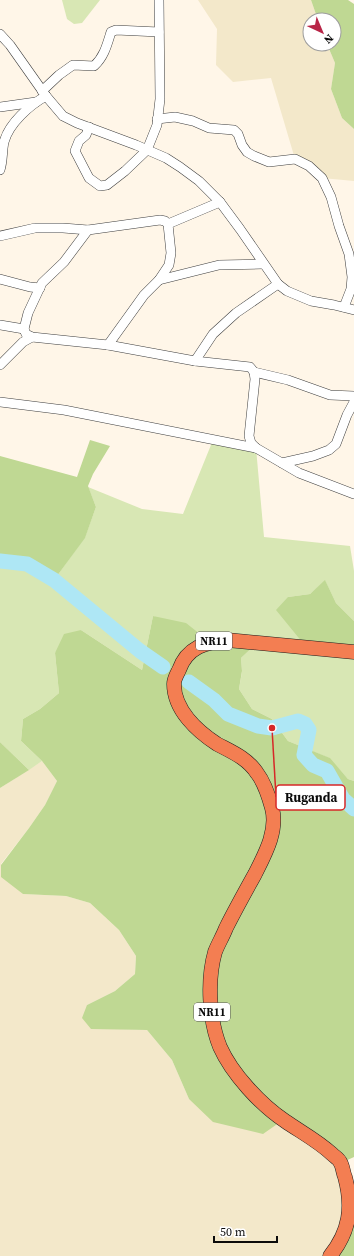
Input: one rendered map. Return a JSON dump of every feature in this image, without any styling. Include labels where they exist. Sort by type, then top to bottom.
[{"type":"highway","name":"NR11","points":[[330,1256],[346,1231],[349,1216],[350,1203],[341,1162],[324,1146],[283,1120],[255,1096],[233,1069],[221,1048],[214,1029],[211,1004],[212,970],[215,951],[266,853],[272,830],[272,810],[258,773],[246,760],[206,736],[180,709],[176,698],[174,682],[181,663],[191,650],[210,642],[227,640],[354,652]]},
{"type":"street","points":[[89,127],[86,135],[80,141],[75,151],[89,178],[100,186],[107,185],[125,171],[147,150],[157,125],[160,99],[159,0]]},
{"type":"street","points":[[0,170],[3,162],[4,143],[7,133],[15,122],[44,94],[59,75],[73,65],[94,66],[106,50],[111,32],[116,30],[159,32]]},
{"type":"street","points":[[0,34],[10,45],[44,94],[63,116],[166,158],[199,181],[220,202],[278,284],[287,291],[311,302],[334,305],[354,310]]},
{"type":"street","points":[[0,107],[36,102]]},
{"type":"street","points":[[158,119],[175,117],[193,121],[209,128],[234,130],[238,134],[242,145],[247,152],[254,156],[269,162],[294,159],[309,166],[322,178],[331,197],[349,254],[352,277],[351,289],[344,307]]},
{"type":"street","points":[[168,224],[220,202]]},
{"type":"street","points":[[0,236],[35,228],[88,230],[160,220],[168,224]]},
{"type":"street","points":[[108,345],[169,265],[171,253],[168,224]]},
{"type":"street","points":[[88,230],[64,262],[42,283],[28,313],[24,329],[26,334],[32,337],[108,345],[195,361],[250,367],[256,378],[249,436],[251,443],[256,448],[299,473],[354,494]]},
{"type":"street","points":[[159,280],[219,265],[263,264]]},
{"type":"street","points":[[0,280],[40,288]]},
{"type":"street","points":[[195,361],[213,334],[230,318],[278,284]]},
{"type":"street","points":[[0,325],[24,329]]},
{"type":"street","points":[[0,365],[23,342],[32,337]]},
{"type":"street","points":[[254,372],[288,380],[330,395],[354,396]]},
{"type":"street","points":[[0,402],[64,410],[256,448]]},
{"type":"street","points":[[282,463],[329,450],[336,444],[347,415],[354,402]]},
{"type":"shaded area","points":[[198,0],[311,0],[315,12],[302,12],[302,52],[330,52],[335,63],[331,89],[342,118],[354,129],[354,181],[322,178],[295,159],[271,78],[233,82],[216,65],[217,29]]},
{"type":"shaded area","points":[[42,761],[57,781],[45,805],[1,864],[23,894],[66,896],[90,903],[119,930],[136,956],[135,974],[115,991],[87,1005],[91,1028],[147,1030],[172,1060],[189,1099],[283,1120],[341,1163],[350,1203],[330,1256],[0,1256],[0,788]]},
{"type":"green space","points":[[62,0],[100,0],[82,23],[74,24],[67,19]]},
{"type":"green space","points":[[311,0],[348,0],[354,4],[354,129],[342,118],[331,89],[335,63],[330,52],[342,52],[342,12],[315,12]]},
{"type":"green space","points":[[90,440],[110,446],[93,474],[88,486],[96,507],[85,538],[54,580],[27,564],[0,561],[0,456],[77,477]]},
{"type":"green space","points":[[213,440],[256,448],[264,537],[350,546],[354,571],[354,621],[336,603],[325,581],[310,594],[288,597],[354,652],[354,781],[348,779],[329,758],[288,741],[272,719],[252,709],[239,689],[242,672],[241,658],[257,643],[210,642],[153,616],[142,670],[81,630],[55,653],[59,693],[40,709],[23,719],[21,741],[42,761],[29,770],[0,742],[0,561],[27,564],[54,580],[85,537],[96,507],[88,487],[142,509],[183,514]]},
{"type":"green space","points":[[325,580],[336,603],[354,621],[354,652],[307,648],[276,610],[288,597],[310,594]]},
{"type":"green space","points":[[153,616],[186,623],[210,642],[257,643],[241,658],[242,671],[239,689],[252,709],[272,719],[288,741],[330,758],[348,779],[354,781],[354,1157],[341,1163],[283,1120],[263,1134],[213,1122],[189,1099],[172,1060],[147,1030],[91,1029],[82,1018],[87,1005],[115,991],[135,974],[136,956],[119,930],[90,903],[66,896],[23,894],[1,877],[1,865],[45,805],[57,781],[42,761],[21,741],[23,719],[40,709],[59,693],[55,653],[64,634],[81,630],[142,670]]},
{"type":"green space","points":[[0,742],[29,770],[0,788]]},
{"type":"green space","points":[[354,1216],[354,1256],[330,1256]]},
{"type":"waterway","points":[[0,561],[27,564],[54,580],[140,651],[163,667]]},
{"type":"waterway","points":[[189,682],[214,700],[228,714],[258,726],[272,728],[298,721],[305,724],[309,730],[304,755],[313,765],[327,771],[343,799],[354,809]]},
{"type":"place","name":"Ruganda","points":[[272,728]]}]
